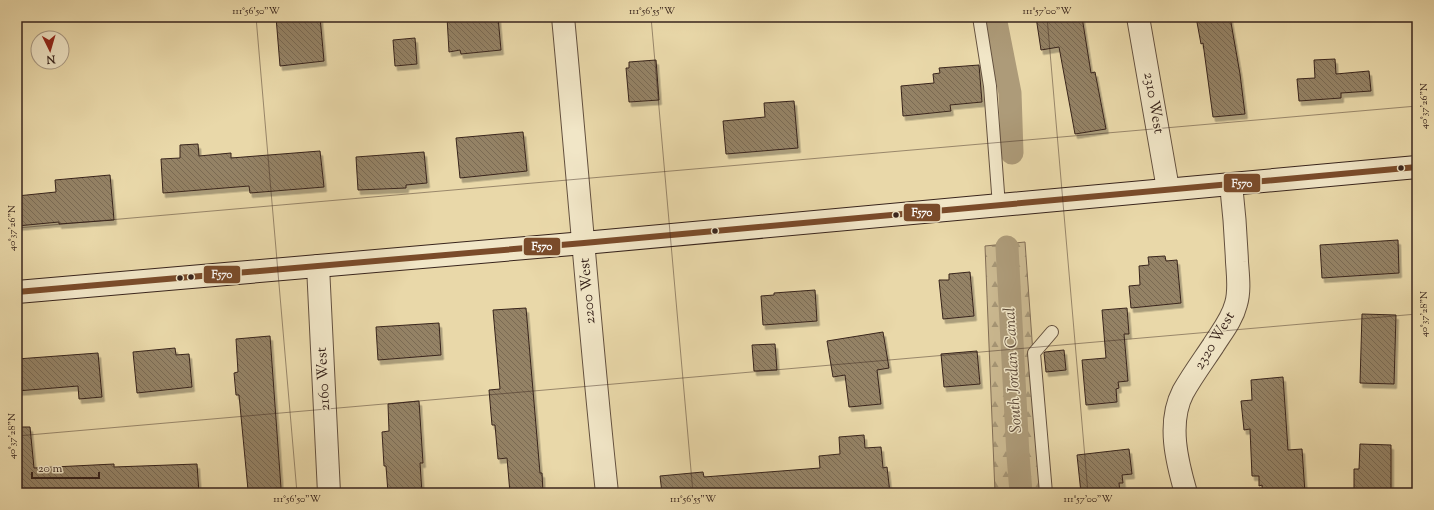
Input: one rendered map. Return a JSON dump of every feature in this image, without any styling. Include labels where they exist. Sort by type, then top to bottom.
[{"type":"main road","name":"2200 West","points":[[563,17],[607,493]]},
{"type":"main road","name":"2310 West","points":[[1138,17],[1168,189]]},
{"type":"main road","points":[[17,292],[999,206],[1168,189],[1417,167]]},
{"type":"main road","name":"2320 West","points":[[1186,493],[1179,468],[1175,439],[1177,409],[1183,393],[1230,318],[1236,304],[1239,289],[1235,219],[1231,184]]},
{"type":"main road","name":"2160 West","points":[[318,266],[330,493]]},
{"type":"lane","points":[[979,17],[990,86],[999,206]]},
{"type":"lane","points":[[1046,493],[1034,353],[1052,332]]},
{"type":"green space","points":[[1025,242],[1043,493],[995,493],[985,246]]},
{"type":"building","points":[[276,17],[320,17],[324,61],[280,66]]},
{"type":"building","points":[[447,17],[498,17],[501,50],[461,54],[460,50],[449,52]]},
{"type":"building","points":[[1036,17],[1082,17],[1091,73],[1095,72],[1106,129],[1075,134],[1059,47],[1041,50]]},
{"type":"building","points":[[1196,17],[1230,17],[1245,114],[1213,117],[1203,43],[1201,44]]},
{"type":"building","points":[[415,38],[417,64],[395,66],[393,40]]},
{"type":"building","points":[[1335,59],[1336,74],[1369,71],[1371,91],[1341,93],[1341,98],[1299,101],[1297,79],[1315,78],[1314,60]]},
{"type":"building","points":[[656,60],[659,100],[629,102],[626,68],[629,68],[629,62]]},
{"type":"building","points":[[979,65],[982,102],[950,105],[951,111],[903,116],[901,86],[934,83],[933,74],[940,73],[939,68]]},
{"type":"building","points":[[794,101],[798,148],[726,154],[723,121],[765,117],[764,103]]},
{"type":"building","points":[[523,132],[527,171],[460,178],[456,138]]},
{"type":"building","points":[[198,144],[199,156],[231,153],[231,158],[320,151],[324,187],[250,193],[249,186],[163,193],[161,159],[180,158],[180,145]]},
{"type":"building","points":[[424,152],[427,183],[406,185],[406,188],[358,190],[356,157]]},
{"type":"building","points":[[110,175],[114,220],[59,224],[59,222],[17,226],[17,196],[56,192],[55,180]]},
{"type":"building","points":[[1398,240],[1399,273],[1322,278],[1320,245]]},
{"type":"building","points":[[1165,256],[1166,261],[1177,260],[1181,303],[1131,308],[1129,286],[1140,285],[1139,266],[1149,265],[1148,257]]},
{"type":"building","points":[[970,272],[974,316],[943,319],[939,280],[949,280],[949,274]]},
{"type":"building","points":[[815,290],[817,321],[763,325],[761,296],[774,295],[774,293]]},
{"type":"building","points":[[526,308],[543,493],[510,493],[507,458],[498,459],[495,425],[492,425],[489,390],[500,389],[493,310]]},
{"type":"building","points":[[1127,308],[1129,334],[1124,334],[1128,381],[1118,382],[1119,388],[1116,389],[1117,402],[1086,405],[1082,360],[1106,358],[1102,310]]},
{"type":"building","points":[[1362,314],[1396,315],[1394,384],[1360,383]]},
{"type":"building","points":[[439,323],[441,355],[378,360],[376,327]]},
{"type":"building","points":[[883,332],[889,368],[877,370],[881,404],[849,407],[845,375],[833,377],[827,341]]},
{"type":"building","points":[[270,336],[281,488],[248,490],[239,395],[236,395],[234,373],[238,372],[236,339]]},
{"type":"building","points":[[775,344],[777,370],[754,371],[752,345]]},
{"type":"building","points":[[175,348],[176,355],[189,354],[192,387],[137,393],[133,352]]},
{"type":"building","points":[[1064,350],[1066,370],[1046,372],[1044,353]]},
{"type":"building","points":[[977,351],[980,384],[944,387],[941,354]]},
{"type":"building","points":[[98,353],[102,397],[79,399],[78,386],[17,391],[17,359]]},
{"type":"building","points":[[1283,377],[1288,450],[1302,449],[1305,493],[1263,493],[1262,485],[1259,486],[1259,476],[1252,476],[1250,429],[1244,430],[1241,401],[1252,400],[1251,380]]},
{"type":"building","points":[[419,401],[423,463],[420,463],[422,493],[388,493],[386,466],[384,466],[382,432],[389,431],[388,404]]},
{"type":"building","points":[[17,427],[30,427],[34,468],[114,464],[114,467],[197,464],[199,493],[17,493]]},
{"type":"building","points":[[864,435],[865,448],[881,447],[883,468],[887,467],[890,493],[662,493],[660,476],[703,472],[704,477],[820,468],[819,456],[840,454],[839,437]]},
{"type":"building","points":[[1360,444],[1391,445],[1391,493],[1354,493],[1354,469],[1359,469]]},
{"type":"building","points":[[1129,449],[1132,474],[1122,475],[1123,483],[1119,483],[1120,493],[1081,493],[1077,455]]},
{"type":"waterway","name":"South Jordan Canal","points":[[995,17],[1010,93],[1012,153]]},
{"type":"waterway","name":"South Jordan Canal","points":[[1007,247],[1021,493]]},
{"type":"transit line","name":"F570","points":[[17,292],[584,243],[1417,167]]}]
